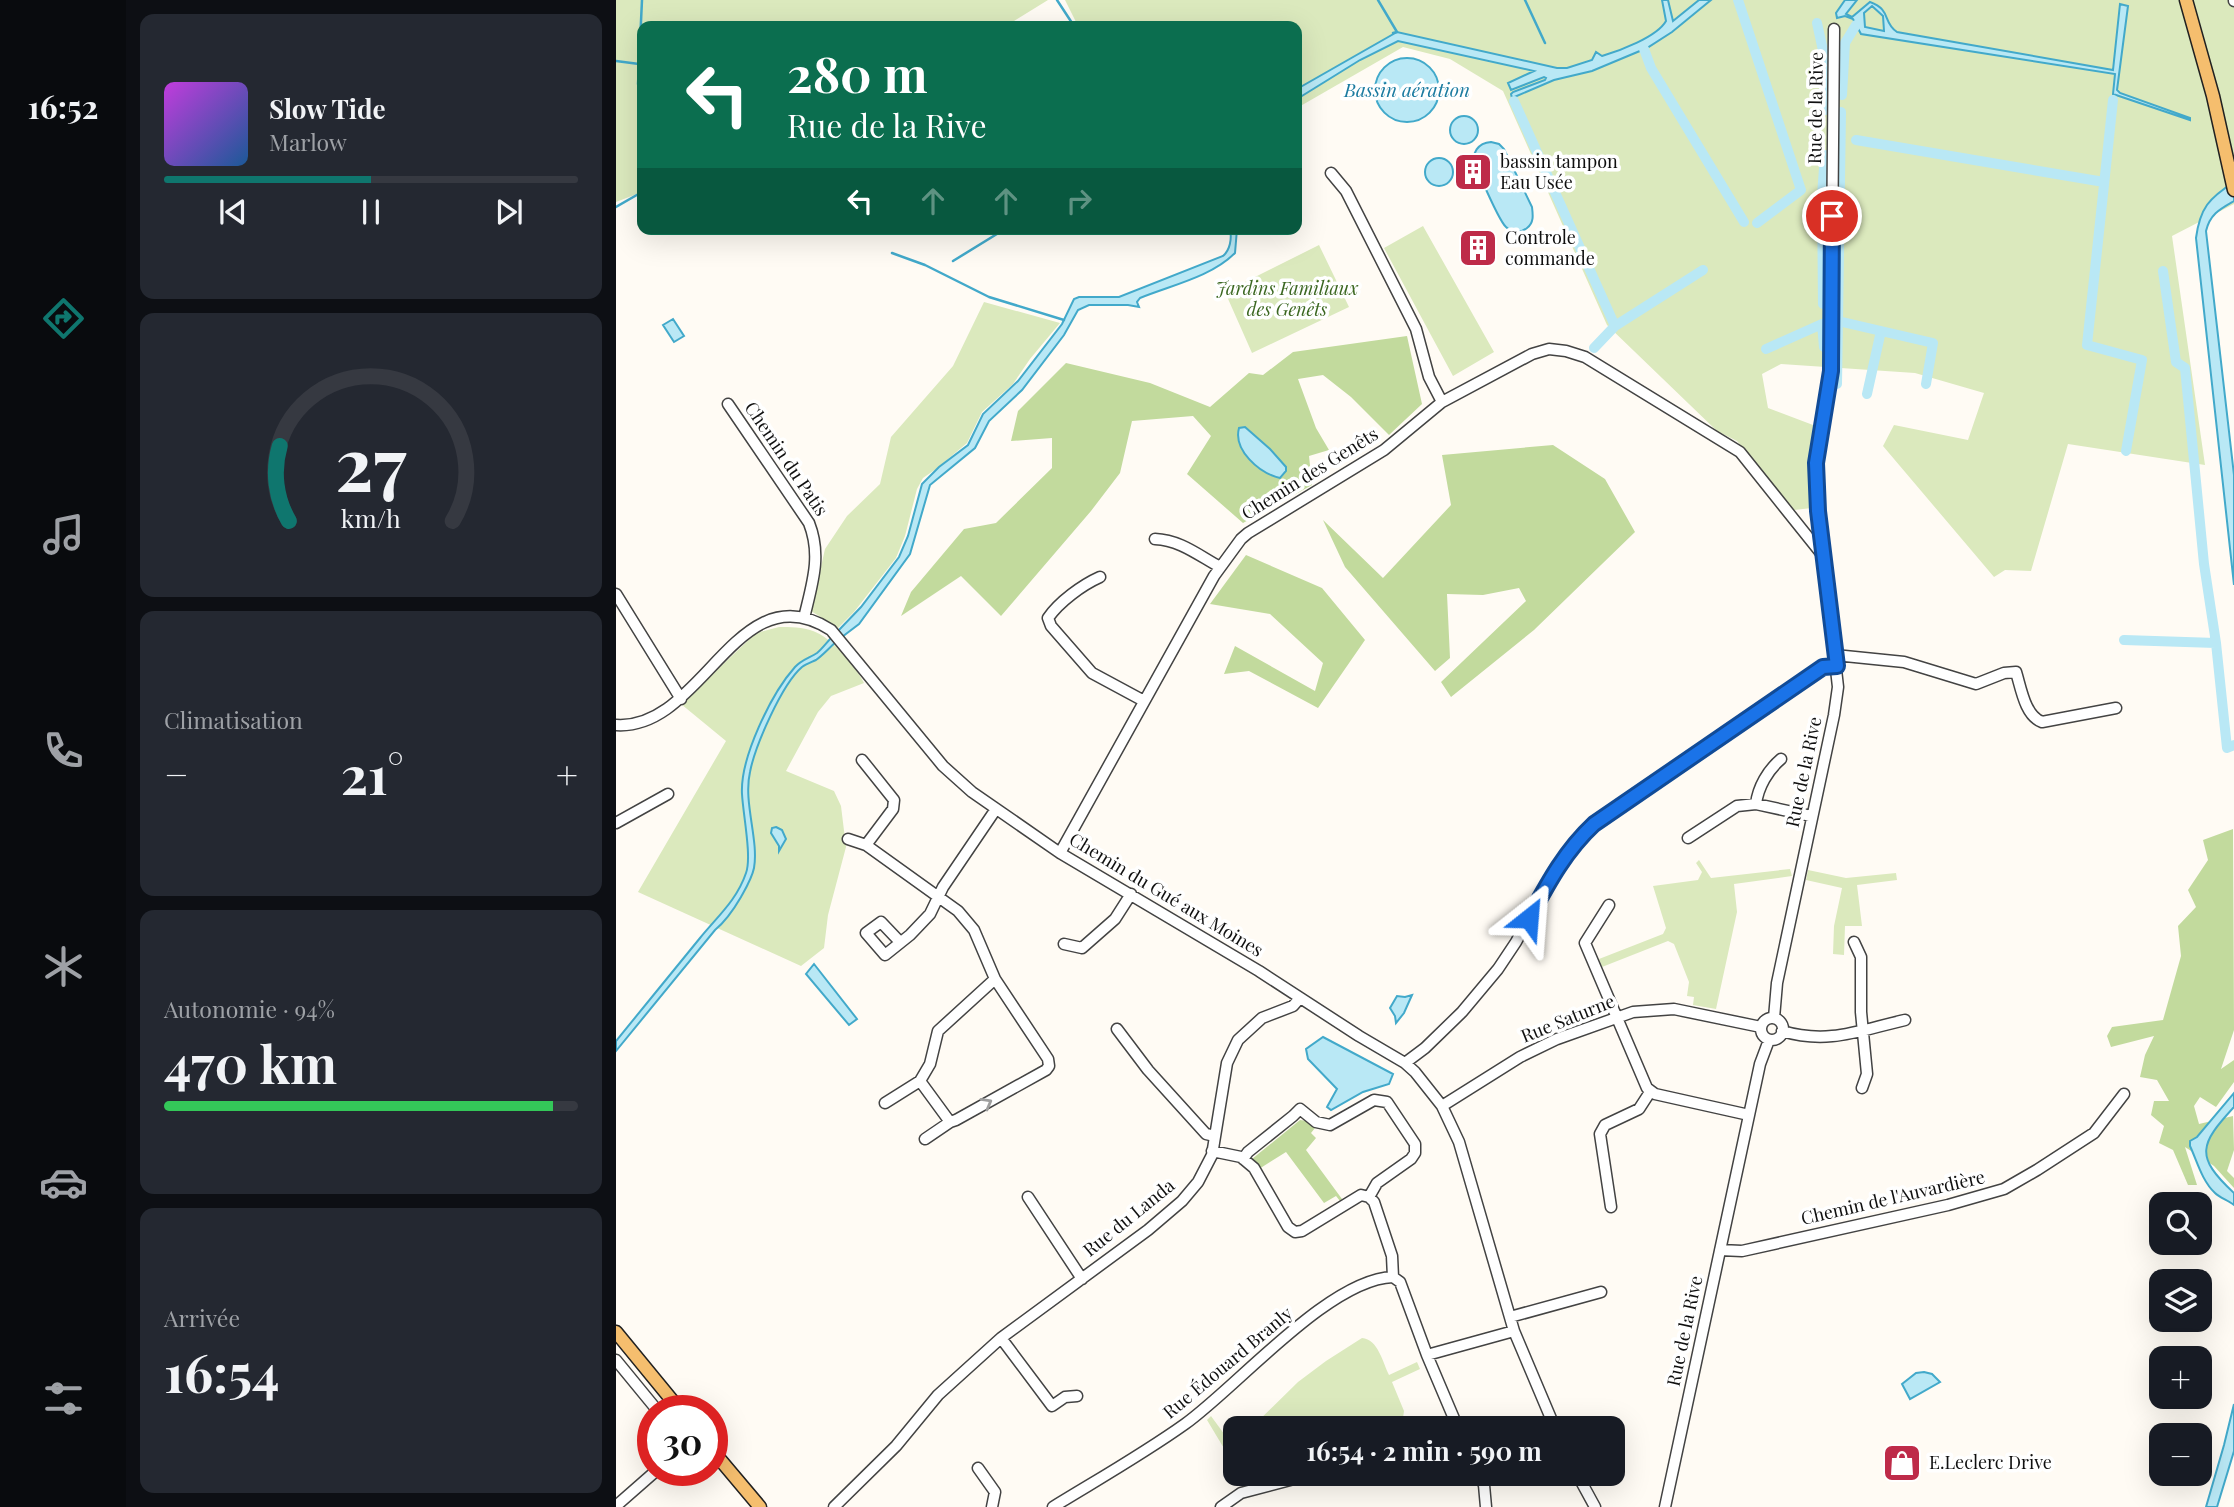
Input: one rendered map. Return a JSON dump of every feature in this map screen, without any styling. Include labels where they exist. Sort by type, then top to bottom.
[{"type":"main road","points":[[2186,0],[2234,190]]},
{"type":"main road","points":[[616,1332],[668,1395]]},
{"type":"main road","points":[[728,1469],[760,1507]]},
{"type":"street","name":"Rue de la Rive","points":[[1773,1018],[1777,983],[1838,687],[1818,511],[1816,463],[1831,371],[1834,29]]},
{"type":"street","points":[[1331,173],[1346,191],[1416,328],[1429,377],[1442,402]]},
{"type":"street","name":"Chemin des Genêts","points":[[1060,853],[1220,567],[1241,539],[1384,450],[1442,402],[1531,354],[1549,349],[1584,357],[1740,452],[1824,557]]},
{"type":"street","name":"Chemin du Patis","points":[[728,404],[809,523],[816,541],[815,570],[804,618]]},
{"type":"street","points":[[1155,539],[1169,540],[1191,549],[1220,567]]},
{"type":"street","points":[[1101,577],[1089,581],[1048,618],[1051,626],[1092,673],[1144,701]]},
{"type":"street","points":[[616,594],[681,699]]},
{"type":"street","points":[[616,724],[623,725],[653,718],[681,699],[744,634],[764,622],[785,617],[804,618]]},
{"type":"street","name":"Chemin du Gué aux Moines","points":[[804,618],[817,621],[831,630],[943,766],[961,783],[1060,853],[1259,971],[1405,1063],[1415,1072],[1442,1106],[1459,1142],[1514,1331],[1550,1416]]},
{"type":"street","points":[[1405,1063],[1462,1012],[1498,969],[1516,942],[1555,869],[1577,840],[1594,824],[1823,667],[1836,661],[1904,662],[1976,684],[2016,671],[2030,713],[2042,722],[2116,708]]},
{"type":"street","points":[[1756,804],[1758,792],[1773,765],[1781,759]]},
{"type":"street","points":[[862,760],[894,800],[893,809],[866,845]]},
{"type":"street","points":[[616,823],[668,794]]},
{"type":"street","points":[[1688,838],[1737,806],[1756,804],[1811,816]]},
{"type":"street","points":[[900,942],[930,914],[943,887],[996,809]]},
{"type":"street","points":[[848,839],[866,845],[958,911],[974,930],[995,979],[1048,1059],[1049,1066],[1046,1070],[950,1122],[925,1139]]},
{"type":"street","points":[[1064,944],[1082,948],[1107,927],[1131,894]]},
{"type":"street","points":[[1609,905],[1585,943],[1644,1083],[1650,1092],[1749,1115]]},
{"type":"street","points":[[1854,942],[1861,957],[1862,1030],[1867,1074],[1862,1088]]},
{"type":"street","points":[[885,1103],[920,1081],[930,1063],[938,1031],[995,979]]},
{"type":"street","name":"Rue du Landa","points":[[834,1507],[896,1446],[938,1395],[1001,1338],[1148,1230],[1182,1201],[1198,1182],[1212,1151],[1227,1063],[1238,1040],[1262,1018],[1293,1006],[1300,998]]},
{"type":"street","name":"Rue Saturne","points":[[1442,1106],[1520,1057],[1557,1039],[1643,1010],[1674,1009],[1761,1027]]},
{"type":"street","points":[[1773,1018],[1781,1023],[1782,1031],[1776,1039],[1769,1040],[1762,1034],[1761,1027],[1765,1020],[1773,1018]]},
{"type":"street","points":[[1782,1031],[1827,1038],[1905,1020]]},
{"type":"street","points":[[1116,1028],[1148,1070],[1206,1134],[1215,1136]]},
{"type":"street","name":"Rue de la Rive","points":[[1665,1507],[1760,1064],[1769,1040]]},
{"type":"street","points":[[920,1081],[950,1122]]},
{"type":"street","points":[[1611,1207],[1600,1133],[1605,1125],[1639,1109],[1650,1092]]},
{"type":"street","name":"Chemin de l'Auvardière","points":[[1720,1251],[1742,1251],[1948,1205],[2004,1189],[2094,1133],[2124,1094]]},
{"type":"street","points":[[1243,1159],[1300,1109],[1316,1122],[1330,1125],[1374,1100],[1382,1100],[1387,1102],[1415,1144],[1415,1153],[1411,1159],[1377,1183],[1369,1197]]},
{"type":"street","points":[[1212,1151],[1243,1159],[1254,1168],[1288,1227],[1295,1232],[1302,1231],[1361,1195],[1374,1202],[1392,1256],[1393,1277],[1400,1282],[1453,1416]]},
{"type":"street","points":[[1028,1198],[1082,1279]]},
{"type":"street","name":"Rue Édouard Branly","points":[[1053,1507],[1182,1426],[1317,1312],[1367,1282],[1393,1277]]},
{"type":"street","points":[[1510,1317],[1601,1292]]},
{"type":"street","points":[[1427,1355],[1514,1331]]},
{"type":"street","points":[[1001,1338],[1052,1406],[1065,1397],[1077,1396]]},
{"type":"street","points":[[616,1360],[645,1395]]},
{"type":"street","points":[[978,1468],[995,1492],[992,1507]]},
{"type":"street","points":[[616,1506],[639,1486]]},
{"type":"street","points":[[1220,1507],[1249,1490],[1265,1486]]},
{"type":"street","points":[[1484,1486],[1486,1507]]},
{"type":"street","points":[[1584,1486],[1595,1507]]},
{"type":"green space","points":[[616,0],[1048,0],[1014,21],[637,21],[637,194],[616,202]]},
{"type":"green space","points":[[1065,0],[2234,0],[2234,204],[2172,236],[2205,465],[2068,444],[2031,571],[2005,570],[1994,577],[1883,446],[1894,425],[1968,440],[1984,393],[1915,373],[1781,364],[1762,374],[1768,408],[1813,425],[1812,508],[1794,510],[1737,441],[1717,431],[1607,325],[1503,91],[1450,59],[1403,47],[1302,105],[1302,21],[1076,21]]},
{"type":"green space","name":"Jardins Familiaux des Genêts","points":[[1423,226],[1494,352],[1453,376],[1384,248]]},
{"type":"green space","name":"Jardins Familiaux des Genêts","points":[[1319,245],[1349,307],[1252,353],[1225,292]]},
{"type":"green space","points":[[984,302],[1060,323],[1013,384],[982,412],[967,443],[923,478],[917,489],[905,536],[896,558],[854,612],[838,628],[811,611],[825,549],[847,516],[880,484],[891,437],[953,366]]},
{"type":"green space","points":[[1407,336],[1422,404],[1389,435],[1351,397],[1323,375],[1298,379],[1316,428],[1329,450],[1309,456],[1312,485],[1243,523],[1187,474],[1211,436],[1193,416],[1132,421],[1120,473],[1001,616],[961,576],[901,616],[911,592],[964,529],[996,523],[1052,468],[1052,438],[1011,441],[1018,411],[1066,363],[1150,383],[1210,407],[1249,373],[1263,375],[1293,352]]},
{"type":"green space","points":[[1553,445],[1605,479],[1635,532],[1534,630],[1451,697],[1441,682],[1526,601],[1519,588],[1483,595],[1447,594],[1450,658],[1435,671],[1345,567],[1323,520],[1383,578],[1451,505],[1442,455]]},
{"type":"green space","points":[[1246,555],[1322,588],[1365,640],[1318,708],[1249,671],[1224,674],[1235,646],[1315,691],[1323,663],[1270,614],[1210,604]]},
{"type":"green space","points":[[779,627],[805,629],[820,634],[842,653],[864,683],[831,696],[818,712],[786,771],[834,791],[841,806],[846,847],[828,915],[824,948],[801,966],[638,892],[726,741],[681,704],[756,633]]},
{"type":"green space","points":[[2233,829],[2234,1030],[2221,1069],[2234,1060],[2234,1082],[2216,1107],[2200,1097],[2194,1106],[2199,1124],[2233,1116],[2234,1150],[2227,1171],[2234,1178],[2234,1188],[2214,1166],[2185,1147],[2197,1185],[2188,1185],[2173,1150],[2159,1143],[2164,1126],[2151,1115],[2154,1101],[2169,1101],[2157,1080],[2140,1077],[2145,1055],[2154,1036],[2111,1047],[2107,1036],[2112,1027],[2163,1020],[2181,956],[2178,926],[2196,907],[2188,890],[2208,860],[2203,840]]},
{"type":"green space","points":[[1699,860],[1711,878],[1790,869],[1792,876],[1734,884],[1737,912],[1716,1009],[1693,1005],[1694,997],[1687,996],[1689,982],[1674,944],[1668,941],[1602,967],[1599,959],[1663,934],[1666,928],[1653,886],[1698,880],[1702,872],[1696,863]]},
{"type":"green space","points":[[1808,870],[1846,878],[1896,873],[1897,880],[1857,885],[1862,926],[1845,926],[1844,955],[1833,954],[1834,926],[1842,888],[1806,880]]},
{"type":"green space","points":[[1300,1120],[1307,1121],[1315,1128],[1311,1133],[1316,1138],[1306,1150],[1342,1199],[1340,1201],[1336,1196],[1324,1203],[1286,1152],[1259,1169],[1252,1159]]},
{"type":"green space","points":[[1362,1338],[1368,1339],[1376,1347],[1389,1375],[1417,1362],[1420,1369],[1392,1382],[1404,1411],[1403,1416],[1263,1416],[1298,1382]]},
{"type":"green space","points":[[1211,1416],[1223,1432],[1223,1447],[1207,1420]]},
{"type":"water","points":[[1662,0],[1668,0],[1673,21],[1699,0],[1711,0],[1672,32],[1647,48],[1592,71],[1554,80],[1512,98],[1513,92],[1546,78],[1511,90],[1508,83],[1534,71],[1398,41],[1360,60],[1302,96],[1302,86],[1397,32],[1567,68],[1592,60],[1596,52],[1602,56],[1637,43],[1655,33],[1666,21]]},
{"type":"water","points":[[1845,0],[1857,0],[1846,14],[1852,17],[1870,2],[1884,12],[1897,32],[2113,70],[2120,4],[2128,6],[2117,90],[2190,120],[2113,94],[2115,74],[1861,34],[1853,19],[1845,16],[1837,18],[1836,13]],"holes":[[[1872,6],[1883,16],[1884,31],[1865,27],[1864,13]]]},
{"type":"water","name":"Bassin aération","points":[[1401,58],[1413,58],[1430,67],[1437,78],[1437,102],[1430,113],[1413,122],[1401,122],[1389,117],[1380,108],[1375,96],[1375,84],[1380,72],[1389,63]]},
{"type":"water","points":[[1464,116],[1474,120],[1478,130],[1474,140],[1464,144],[1454,140],[1450,130],[1454,120]]},
{"type":"water","name":"Bassin aération","points":[[1491,142],[1504,149],[1532,207],[1532,221],[1522,231],[1511,230],[1503,223],[1475,165],[1474,156],[1477,149],[1482,144]]},
{"type":"water","points":[[1439,158],[1449,162],[1453,172],[1449,182],[1439,186],[1429,182],[1425,172],[1429,162]]},
{"type":"water","points":[[2234,182],[2234,201],[2213,216],[2206,231],[2234,475],[2234,585],[2196,238],[2200,219],[2207,205]]},
{"type":"water","points":[[1236,235],[1235,253],[1225,261],[1191,280],[1140,298],[1137,302],[1139,307],[1089,305],[1078,310],[1064,335],[1022,390],[989,421],[975,448],[930,485],[910,554],[859,624],[842,637],[837,632],[861,607],[899,557],[908,536],[922,484],[968,445],[983,414],[1018,381],[1062,324],[1074,299],[1119,297],[1223,256],[1231,237]]},
{"type":"water","points":[[673,319],[684,336],[674,342],[663,325]]},
{"type":"water","points":[[1245,427],[1286,467],[1280,478],[1256,466],[1244,452],[1238,436],[1239,428]]},
{"type":"water","points":[[832,637],[836,642],[794,675],[770,716],[757,747],[748,784],[755,857],[747,887],[726,919],[616,1051],[616,1041],[726,908],[742,883],[748,866],[743,779],[752,745],[767,710],[786,679],[797,665],[817,653]]},
{"type":"water","points":[[772,828],[782,830],[786,839],[779,851],[771,833]]},
{"type":"water","points":[[814,964],[857,1019],[849,1025],[806,974]]},
{"type":"water","points":[[1412,995],[1396,1023],[1390,1008],[1397,996]]},
{"type":"water","points":[[1323,1037],[1393,1074],[1389,1084],[1363,1092],[1331,1110],[1327,1107],[1337,1089],[1308,1059],[1306,1049]]},
{"type":"water","points":[[2234,1093],[2234,1107],[2214,1131],[2206,1150],[2212,1169],[2234,1193],[2234,1205],[2210,1188],[2200,1171],[2190,1141],[2197,1137]]},
{"type":"water","points":[[1916,1373],[1932,1374],[1940,1382],[1910,1399],[1902,1384]]},
{"type":"water","points":[[2234,1404],[2234,1451],[2217,1507],[2206,1507],[2224,1445]]},
{"type":"waterway","points":[[641,21],[642,0]]},
{"type":"waterway","points":[[1057,0],[1071,21]]},
{"type":"waterway","points":[[1378,0],[1397,32],[1393,33]]},
{"type":"waterway","points":[[1525,0],[1545,43]]},
{"type":"waterway","points":[[1738,0],[1801,190],[1757,223]]},
{"type":"waterway","points":[[1817,23],[1827,69],[1826,110]]},
{"type":"waterway","points":[[1842,95],[1845,43],[1856,25]]},
{"type":"waterway","points":[[1644,49],[1651,68],[1744,222]]},
{"type":"waterway","points":[[616,61],[637,64]]},
{"type":"waterway","points":[[2113,100],[2087,345],[2142,360],[2126,451]]},
{"type":"waterway","points":[[1514,101],[1615,326],[1594,348]]},
{"type":"waterway","points":[[1838,321],[1841,112]]},
{"type":"waterway","points":[[1856,140],[2104,182]]},
{"type":"waterway","points":[[1823,304],[1822,195],[1825,155]]},
{"type":"waterway","points":[[616,207],[637,195]]},
{"type":"waterway","points":[[953,261],[995,235]]},
{"type":"waterway","points":[[892,253],[925,265],[989,297],[1064,320]]},
{"type":"waterway","points":[[1615,326],[1703,270]]},
{"type":"waterway","points":[[2124,640],[2216,643],[2204,564],[2185,368],[2176,362],[2163,271]]},
{"type":"waterway","points":[[1837,384],[1838,321],[1881,331]]},
{"type":"waterway","points":[[1766,349],[1822,324],[1824,347]]},
{"type":"waterway","points":[[1867,394],[1881,331],[1933,343],[1926,384]]},
{"type":"waterway","points":[[2216,643],[2227,748],[2234,745]]},
{"type":"place","name":"bassin tampon Eau Usée","points":[[1473,172]]},
{"type":"place","name":"Controle commande","points":[[1478,248]]},
{"type":"place","name":"E.Leclerc Drive","points":[[1902,1463]]},
{"type":"route","points":[[1529,918],[1566,853],[1594,824],[1823,667],[1837,666],[1818,511],[1816,463],[1831,371],[1832,216]]}]
